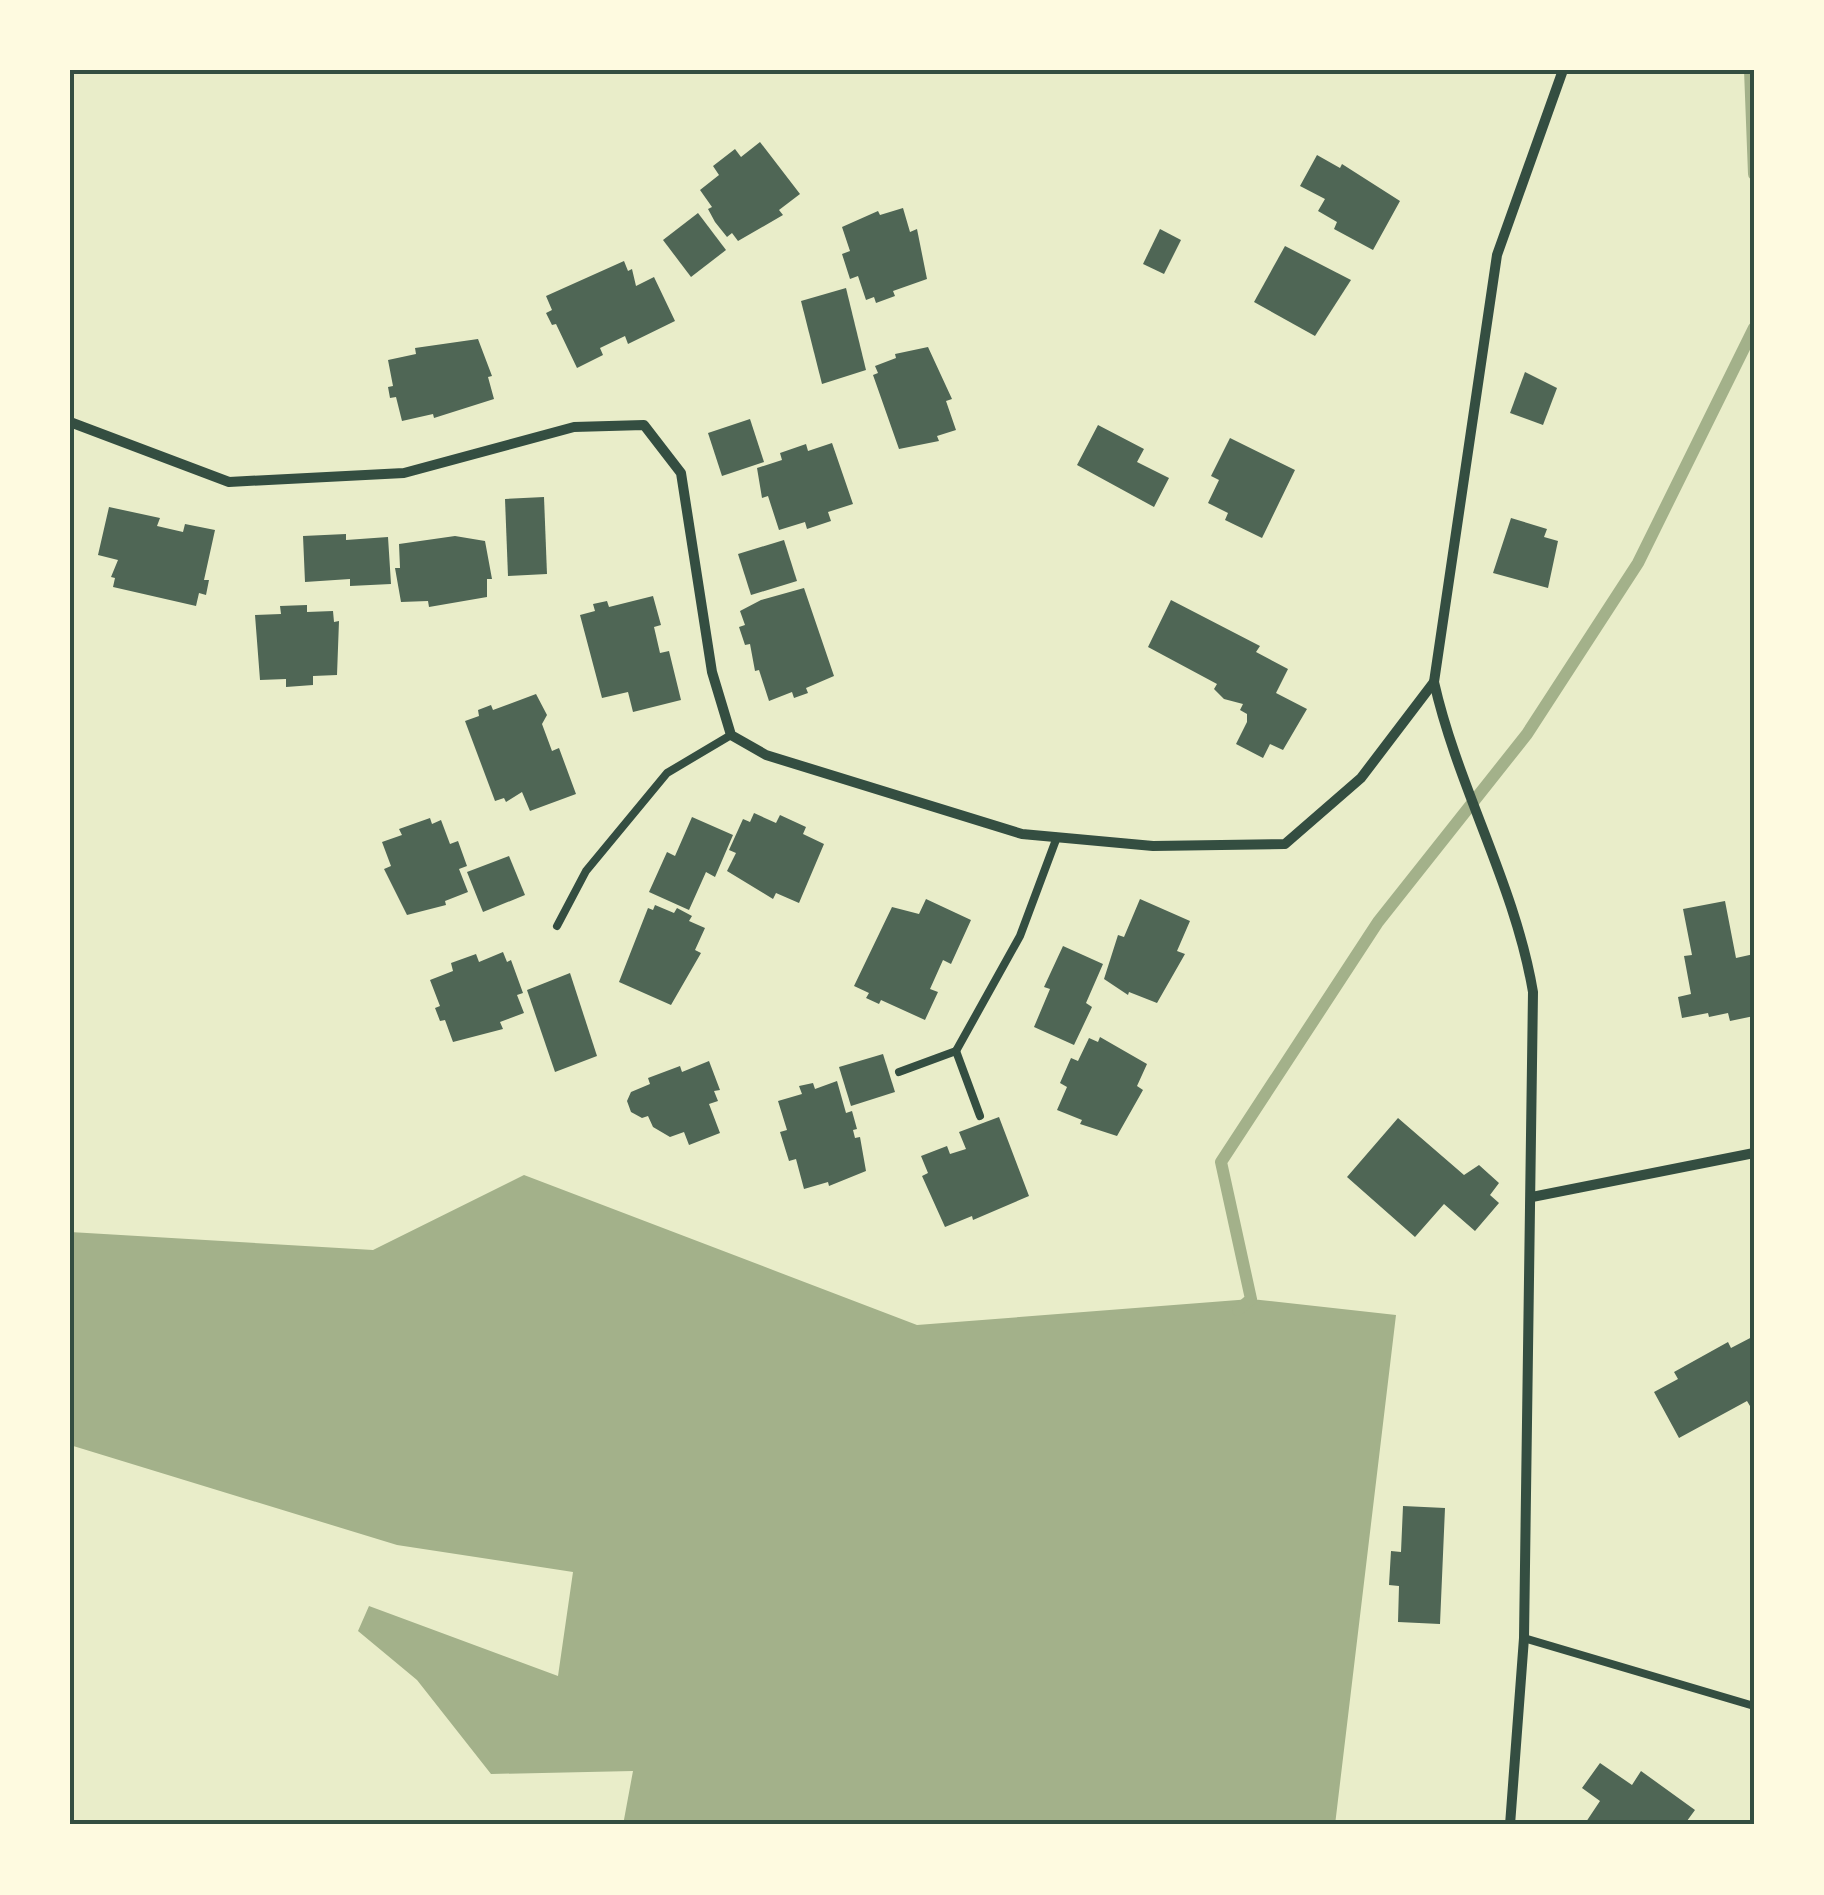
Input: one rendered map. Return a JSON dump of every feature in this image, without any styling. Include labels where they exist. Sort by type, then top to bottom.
[{"type":"street","points":[[1510,1825],[1524,1638],[1533,992],[1507,896],[1447,738],[1434,682],[1497,255],[1563,70]]},
{"type":"street","points":[[70,422],[229,482],[404,473],[574,427],[644,425],[681,473],[712,672],[731,735],[784,760],[1022,834],[1154,846],[1285,844],[1360,778],[1434,682]]},
{"type":"street","points":[[1532,1197],[1754,1153]]},
{"type":"lane","points":[[557,926],[586,871],[668,773],[731,735]]},
{"type":"lane","points":[[898,1072],[956,1051],[1020,936],[1057,837]]},
{"type":"lane","points":[[956,1051],[980,1116]]},
{"type":"lane","points":[[1524,1638],[1754,1706]]},
{"type":"shaded area","points":[[524,1175],[917,1325],[1251,1299],[1396,1315],[1335,1825],[623,1825],[633,1771],[491,1774],[417,1680],[358,1631],[369,1606],[558,1676],[573,1572],[397,1545],[70,1445],[70,1232],[373,1250]]},
{"type":"building","points":[[760,142],[800,194],[779,210],[783,215],[738,241],[732,233],[727,237],[715,222],[708,209],[712,207],[700,190],[719,175],[713,166],[735,149],[741,157]]},
{"type":"building","points":[[1317,155],[1340,168],[1342,164],[1400,201],[1373,250],[1334,229],[1337,222],[1318,211],[1325,199],[1300,186]]},
{"type":"building","points":[[903,208],[910,232],[917,229],[927,279],[893,291],[895,296],[876,303],[874,297],[866,300],[858,276],[850,279],[842,254],[850,251],[842,227],[878,211],[880,215]]},
{"type":"building","points":[[698,213],[726,250],[691,277],[663,240]]},
{"type":"building","points":[[1160,229],[1181,240],[1164,274],[1143,264]]},
{"type":"building","points":[[1285,246],[1351,280],[1315,336],[1254,302]]},
{"type":"building","points":[[624,261],[628,271],[632,269],[636,286],[654,277],[675,321],[628,344],[625,336],[600,348],[603,355],[577,368],[556,324],[552,325],[546,313],[552,310],[546,296]]},
{"type":"building","points":[[846,288],[866,370],[822,384],[801,301]]},
{"type":"building","points":[[478,339],[492,376],[488,377],[494,399],[434,418],[433,414],[402,421],[396,397],[390,398],[388,387],[393,386],[388,360],[416,354],[415,348]]},
{"type":"building","points":[[928,347],[952,399],[946,401],[956,430],[937,436],[939,441],[899,449],[873,375],[878,373],[875,366],[896,358],[895,354]]},
{"type":"building","points":[[1525,372],[1557,388],[1543,425],[1510,413]]},
{"type":"building","points":[[750,419],[764,462],[722,476],[708,433]]},
{"type":"building","points":[[1098,425],[1144,449],[1137,462],[1169,478],[1154,507],[1077,465]]},
{"type":"building","points":[[1230,438],[1295,470],[1262,538],[1225,520],[1228,513],[1208,503],[1219,480],[1211,476]]},
{"type":"building","points":[[832,443],[853,504],[828,512],[831,521],[807,529],[805,522],[779,530],[768,496],[762,498],[757,468],[782,460],[780,453],[806,444],[808,451]]},
{"type":"building","points":[[544,497],[547,574],[508,576],[505,499]]},
{"type":"building","points":[[109,507],[160,518],[157,526],[183,532],[185,524],[215,530],[204,580],[209,580],[206,595],[199,593],[196,606],[113,587],[115,578],[111,577],[118,560],[98,555]]},
{"type":"building","points":[[1511,518],[1547,529],[1544,537],[1558,541],[1548,588],[1493,573]]},
{"type":"building","points":[[346,534],[346,540],[388,537],[391,584],[350,586],[350,579],[305,582],[303,536]]},
{"type":"building","points":[[455,536],[485,541],[492,579],[487,579],[487,597],[429,607],[428,601],[401,602],[395,568],[400,568],[399,544]]},
{"type":"building","points":[[784,540],[797,581],[751,595],[738,554]]},
{"type":"building","points":[[804,588],[834,676],[806,688],[808,693],[794,698],[792,692],[769,701],[759,670],[755,671],[750,644],[745,645],[739,627],[745,625],[740,611],[761,600]]},
{"type":"building","points":[[653,596],[661,625],[654,627],[660,653],[669,651],[681,700],[633,712],[628,692],[602,698],[580,615],[595,611],[593,604],[607,601],[609,607]]},
{"type":"building","points":[[1171,600],[1260,646],[1256,652],[1288,669],[1276,693],[1307,709],[1283,750],[1270,744],[1263,758],[1236,744],[1247,722],[1247,714],[1240,710],[1243,704],[1224,699],[1214,689],[1217,684],[1148,647]]},
{"type":"building","points":[[307,605],[307,612],[333,611],[334,622],[339,621],[337,675],[313,676],[313,685],[286,687],[286,679],[260,680],[255,615],[281,614],[280,606]]},
{"type":"building","points":[[536,694],[547,715],[542,724],[552,751],[559,748],[576,794],[530,811],[522,792],[506,802],[504,798],[495,801],[465,721],[479,716],[478,710],[491,705],[493,710]]},
{"type":"building","points":[[754,813],[776,823],[780,815],[806,827],[803,834],[824,844],[799,903],[776,893],[773,899],[727,871],[736,853],[729,850],[743,819],[750,822]]},
{"type":"building","points":[[692,817],[733,835],[715,877],[706,872],[689,910],[649,892],[667,852],[675,856]]},
{"type":"building","points":[[430,818],[432,824],[441,820],[450,844],[458,841],[467,866],[459,869],[468,892],[445,901],[446,905],[407,915],[384,869],[391,866],[382,842],[402,835],[399,829]]},
{"type":"building","points":[[509,856],[525,895],[483,912],[467,872]]},
{"type":"building","points":[[926,899],[971,920],[951,964],[943,960],[930,989],[938,992],[925,1020],[881,1000],[879,1004],[866,998],[869,993],[854,986],[892,907],[919,914]]},
{"type":"building","points":[[1140,899],[1190,921],[1177,951],[1185,954],[1157,1003],[1129,992],[1128,995],[1104,979],[1118,935],[1124,937]]},
{"type":"building","points":[[1725,901],[1736,958],[1754,954],[1754,1016],[1730,1021],[1728,1013],[1682,1018],[1678,997],[1691,994],[1684,956],[1692,955],[1683,909]]},
{"type":"building","points":[[655,905],[674,913],[677,908],[692,916],[689,921],[705,928],[695,950],[701,953],[671,1005],[619,982],[648,908],[653,910]]},
{"type":"building","points":[[1063,946],[1103,964],[1086,1003],[1092,1007],[1074,1045],[1034,1027],[1050,989],[1044,987]]},
{"type":"building","points":[[503,952],[507,962],[511,960],[523,993],[517,995],[524,1013],[500,1022],[503,1029],[453,1042],[445,1020],[440,1021],[435,1008],[440,1006],[430,980],[453,971],[451,963],[476,954],[479,962]]},
{"type":"building","points":[[570,973],[597,1056],[555,1072],[527,990]]},
{"type":"building","points":[[1100,1037],[1147,1064],[1137,1086],[1143,1090],[1117,1136],[1080,1124],[1082,1120],[1057,1110],[1067,1087],[1060,1083],[1071,1058],[1078,1061],[1089,1038],[1098,1042]]},
{"type":"building","points":[[883,1054],[895,1092],[851,1106],[839,1067]]},
{"type":"building","points":[[709,1061],[720,1090],[714,1091],[718,1101],[709,1104],[720,1133],[689,1145],[684,1132],[670,1137],[653,1127],[648,1116],[642,1118],[631,1112],[627,1101],[631,1092],[650,1084],[648,1078],[680,1066],[682,1072]]},
{"type":"building","points":[[837,1081],[846,1113],[852,1111],[857,1129],[853,1130],[855,1138],[860,1137],[866,1171],[829,1186],[828,1182],[804,1189],[796,1159],[789,1161],[780,1132],[787,1130],[778,1101],[802,1094],[799,1086],[813,1083],[815,1089]]},
{"type":"building","points":[[999,1117],[1029,1196],[973,1220],[972,1216],[945,1227],[922,1176],[928,1173],[921,1156],[947,1146],[950,1154],[966,1149],[959,1132]]},
{"type":"building","points":[[1398,1118],[1464,1175],[1479,1165],[1499,1183],[1490,1195],[1499,1203],[1475,1231],[1444,1204],[1415,1237],[1347,1177]]},
{"type":"building","points":[[1754,1336],[1754,1404],[1750,1406],[1747,1401],[1679,1438],[1654,1392],[1678,1379],[1674,1372],[1728,1342],[1731,1348]]},
{"type":"building","points":[[1403,1506],[1445,1508],[1440,1624],[1398,1622],[1399,1586],[1389,1585],[1391,1551],[1401,1552]]},
{"type":"building","points":[[1600,1763],[1632,1785],[1641,1771],[1695,1810],[1684,1825],[1584,1825],[1600,1801],[1582,1788]]},
{"type":"waterway","points":[[1750,70],[1754,174]]},
{"type":"waterway","points":[[1238,1310],[1251,1299],[1221,1162],[1378,922],[1527,734],[1638,563],[1754,328]]}]
